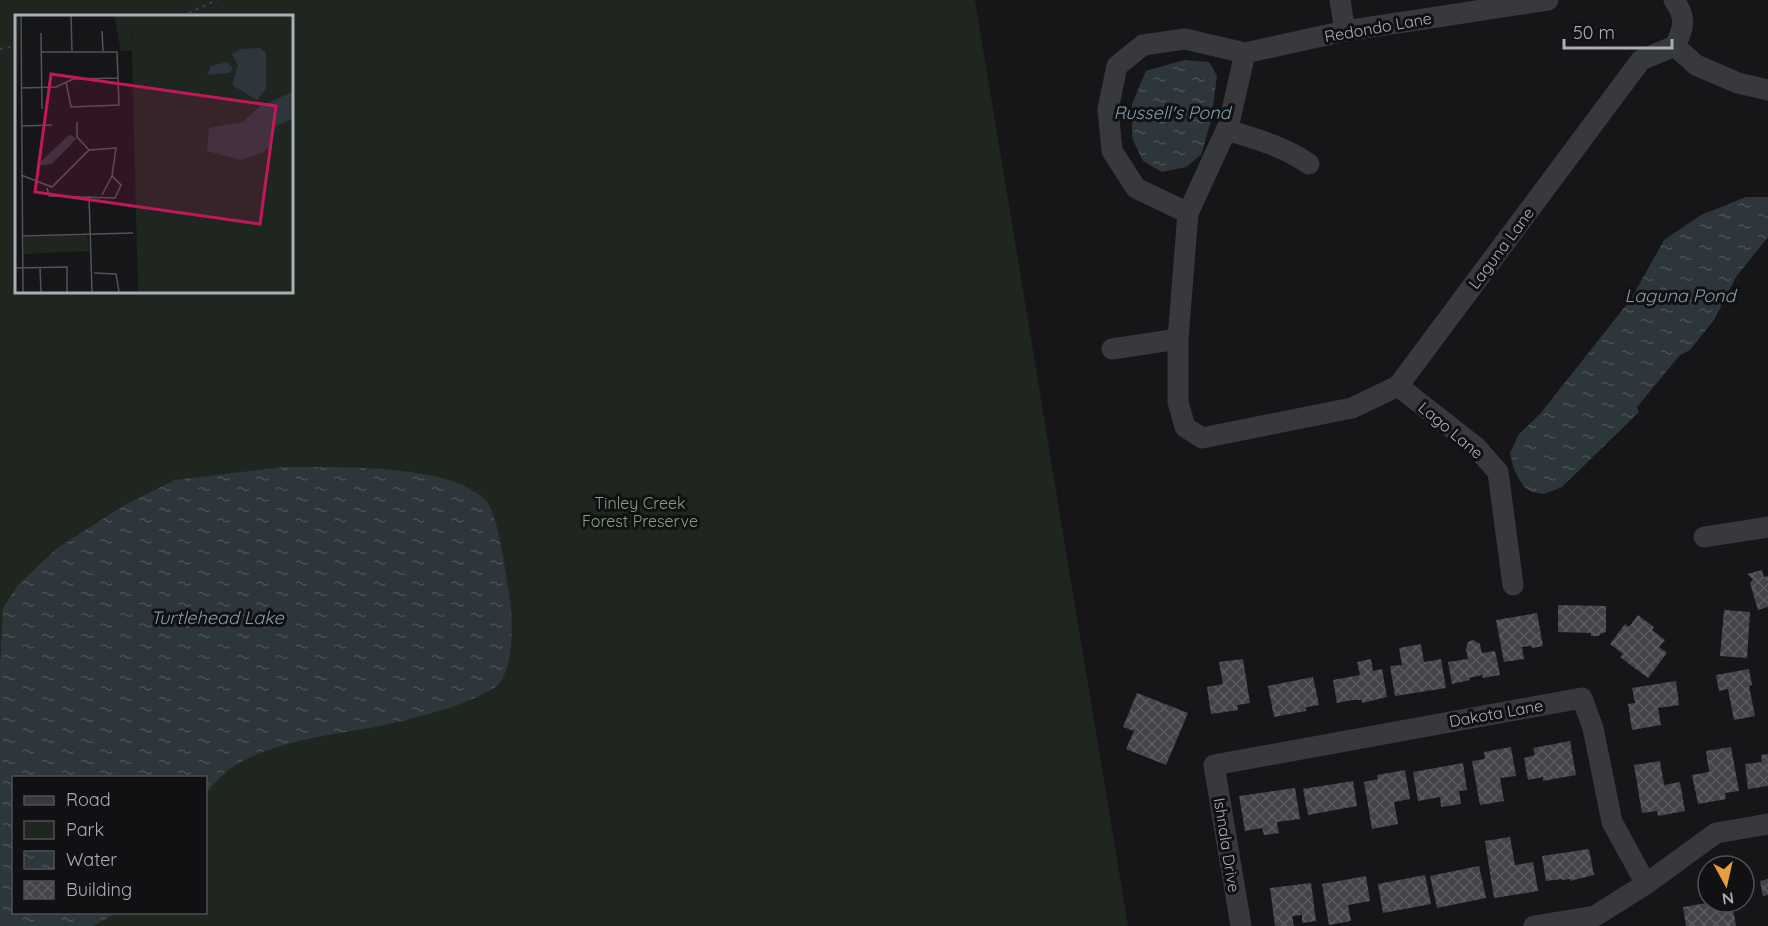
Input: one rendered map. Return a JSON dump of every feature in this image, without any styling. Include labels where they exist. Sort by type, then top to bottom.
[{"type":"street","points":[[1340,0],[1345,32]]},
{"type":"street","name":"Redondo Lane","points":[[1188,213],[1136,188],[1112,151],[1108,109],[1117,66],[1143,45],[1185,39],[1245,53],[1345,32],[1548,0]]},
{"type":"street","points":[[1674,0],[1684,26],[1675,46],[1696,65],[1737,83],[1768,90]]},
{"type":"street","name":"Laguna Lane","points":[[1178,339],[1178,402],[1185,427],[1202,438],[1352,408],[1398,386],[1641,60],[1675,46]]},
{"type":"street","points":[[1112,349],[1178,339],[1188,213],[1227,130],[1245,53]]},
{"type":"street","points":[[1227,130],[1273,144],[1293,153],[1309,164]]},
{"type":"street","name":"Lago Lane","points":[[1398,386],[1476,447],[1498,472],[1514,585]]},
{"type":"street","points":[[1704,537],[1768,527]]},
{"type":"street","name":"Dakota Lane","points":[[1214,765],[1582,698],[1593,728],[1612,822],[1646,884]]},
{"type":"street","name":"Ishnala Drive","points":[[1214,765],[1240,926]]},
{"type":"street","points":[[1534,926],[1595,916],[1646,884],[1716,833],[1768,824]]},
{"type":"path","points":[[184,15],[217,0]]},
{"type":"path","points":[[0,50],[15,46]]},
{"type":"green space","name":"Tinley Creek Forest Preserve","points":[[0,0],[975,0],[1128,926],[0,926]]},
{"type":"water","name":"Russell's Pond","points":[[1184,60],[1209,62],[1217,76],[1211,121],[1201,155],[1186,167],[1162,172],[1143,161],[1132,138],[1132,104],[1146,71]]},
{"type":"water","name":"Laguna Pond","points":[[1746,197],[1768,197],[1768,237],[1736,277],[1714,320],[1690,350],[1680,355],[1637,407],[1639,412],[1562,487],[1544,494],[1532,492],[1524,487],[1514,470],[1510,453],[1519,434],[1540,414],[1631,299],[1664,240],[1701,215]]},
{"type":"water","name":"Turtlehead Lake","points":[[284,467],[332,467],[421,474],[447,480],[470,489],[486,501],[491,509],[503,558],[512,627],[510,653],[504,676],[498,685],[489,691],[449,708],[389,724],[302,740],[269,750],[239,763],[217,781],[207,793],[207,776],[12,776],[12,914],[114,914],[93,926],[0,926],[0,665],[3,608],[18,585],[56,549],[123,506],[175,480]]},
{"type":"building","points":[[1762,570],[1764,577],[1768,576],[1768,607],[1758,610],[1750,583],[1753,579],[1747,574]]},
{"type":"building","points":[[1558,605],[1606,606],[1606,632],[1599,636],[1591,636],[1591,633],[1558,632]]},
{"type":"building","points":[[1724,610],[1750,612],[1747,658],[1720,656]]},
{"type":"building","points":[[1537,613],[1543,646],[1522,647],[1524,659],[1504,662],[1496,620]]},
{"type":"building","points":[[1638,615],[1654,627],[1652,630],[1665,640],[1659,647],[1667,653],[1648,678],[1620,657],[1623,654],[1610,644],[1625,624],[1629,627]]},
{"type":"building","points":[[1473,640],[1480,644],[1482,653],[1495,651],[1500,675],[1483,678],[1482,675],[1452,684],[1448,662],[1468,659],[1466,649],[1468,642]]},
{"type":"building","points":[[1421,644],[1424,662],[1441,659],[1446,688],[1395,696],[1390,666],[1402,665],[1399,648]]},
{"type":"building","points":[[1243,659],[1250,703],[1237,705],[1238,710],[1211,714],[1207,687],[1223,684],[1219,662]]},
{"type":"building","points":[[1371,659],[1373,671],[1382,669],[1387,697],[1362,703],[1362,700],[1352,700],[1337,703],[1333,680],[1360,675],[1357,662]]},
{"type":"building","points":[[1749,669],[1752,685],[1749,686],[1755,716],[1734,720],[1728,689],[1719,691],[1716,675]]},
{"type":"building","points":[[1313,677],[1319,705],[1306,707],[1306,711],[1274,717],[1268,686]]},
{"type":"building","points":[[1676,681],[1679,705],[1658,708],[1661,725],[1632,730],[1628,704],[1635,703],[1632,688]]},
{"type":"building","points":[[1137,693],[1188,713],[1166,765],[1126,749],[1134,731],[1123,727]]},
{"type":"building","points":[[1570,741],[1576,775],[1543,781],[1543,777],[1528,780],[1524,758],[1535,755],[1533,748]]},
{"type":"building","points":[[1511,747],[1516,776],[1500,778],[1504,801],[1480,805],[1472,761],[1485,759],[1484,752]]},
{"type":"building","points":[[1731,747],[1739,791],[1725,793],[1726,799],[1698,804],[1692,775],[1709,772],[1706,751]]},
{"type":"building","points":[[1768,754],[1768,786],[1748,789],[1745,764],[1762,762],[1761,755]]},
{"type":"building","points":[[1660,761],[1664,785],[1680,782],[1685,811],[1658,816],[1657,811],[1642,813],[1634,765]]},
{"type":"building","points":[[1463,763],[1467,790],[1459,791],[1461,804],[1441,807],[1440,797],[1418,801],[1413,772]]},
{"type":"building","points":[[1405,770],[1410,799],[1394,802],[1398,824],[1372,829],[1364,782],[1378,779],[1377,775]]},
{"type":"building","points":[[1353,781],[1357,806],[1308,815],[1303,789]]},
{"type":"building","points":[[1295,788],[1300,819],[1277,822],[1279,833],[1264,835],[1262,828],[1245,831],[1239,796]]},
{"type":"building","points":[[1510,837],[1515,865],[1533,862],[1538,891],[1494,898],[1485,841]]},
{"type":"building","points":[[1589,849],[1594,875],[1570,881],[1570,879],[1562,879],[1546,881],[1542,856]]},
{"type":"building","points":[[1479,866],[1486,898],[1437,908],[1430,876]]},
{"type":"building","points":[[1425,875],[1431,904],[1383,913],[1378,884]]},
{"type":"building","points":[[1366,876],[1370,901],[1348,905],[1351,921],[1329,925],[1322,884]]},
{"type":"building","points":[[1768,879],[1768,895],[1763,896],[1760,881]]},
{"type":"building","points":[[1311,883],[1316,921],[1302,923],[1302,915],[1292,916],[1294,926],[1275,926],[1270,888]]},
{"type":"building","points":[[1696,905],[1696,914],[1734,914],[1736,926],[1686,926],[1683,907]]}]
